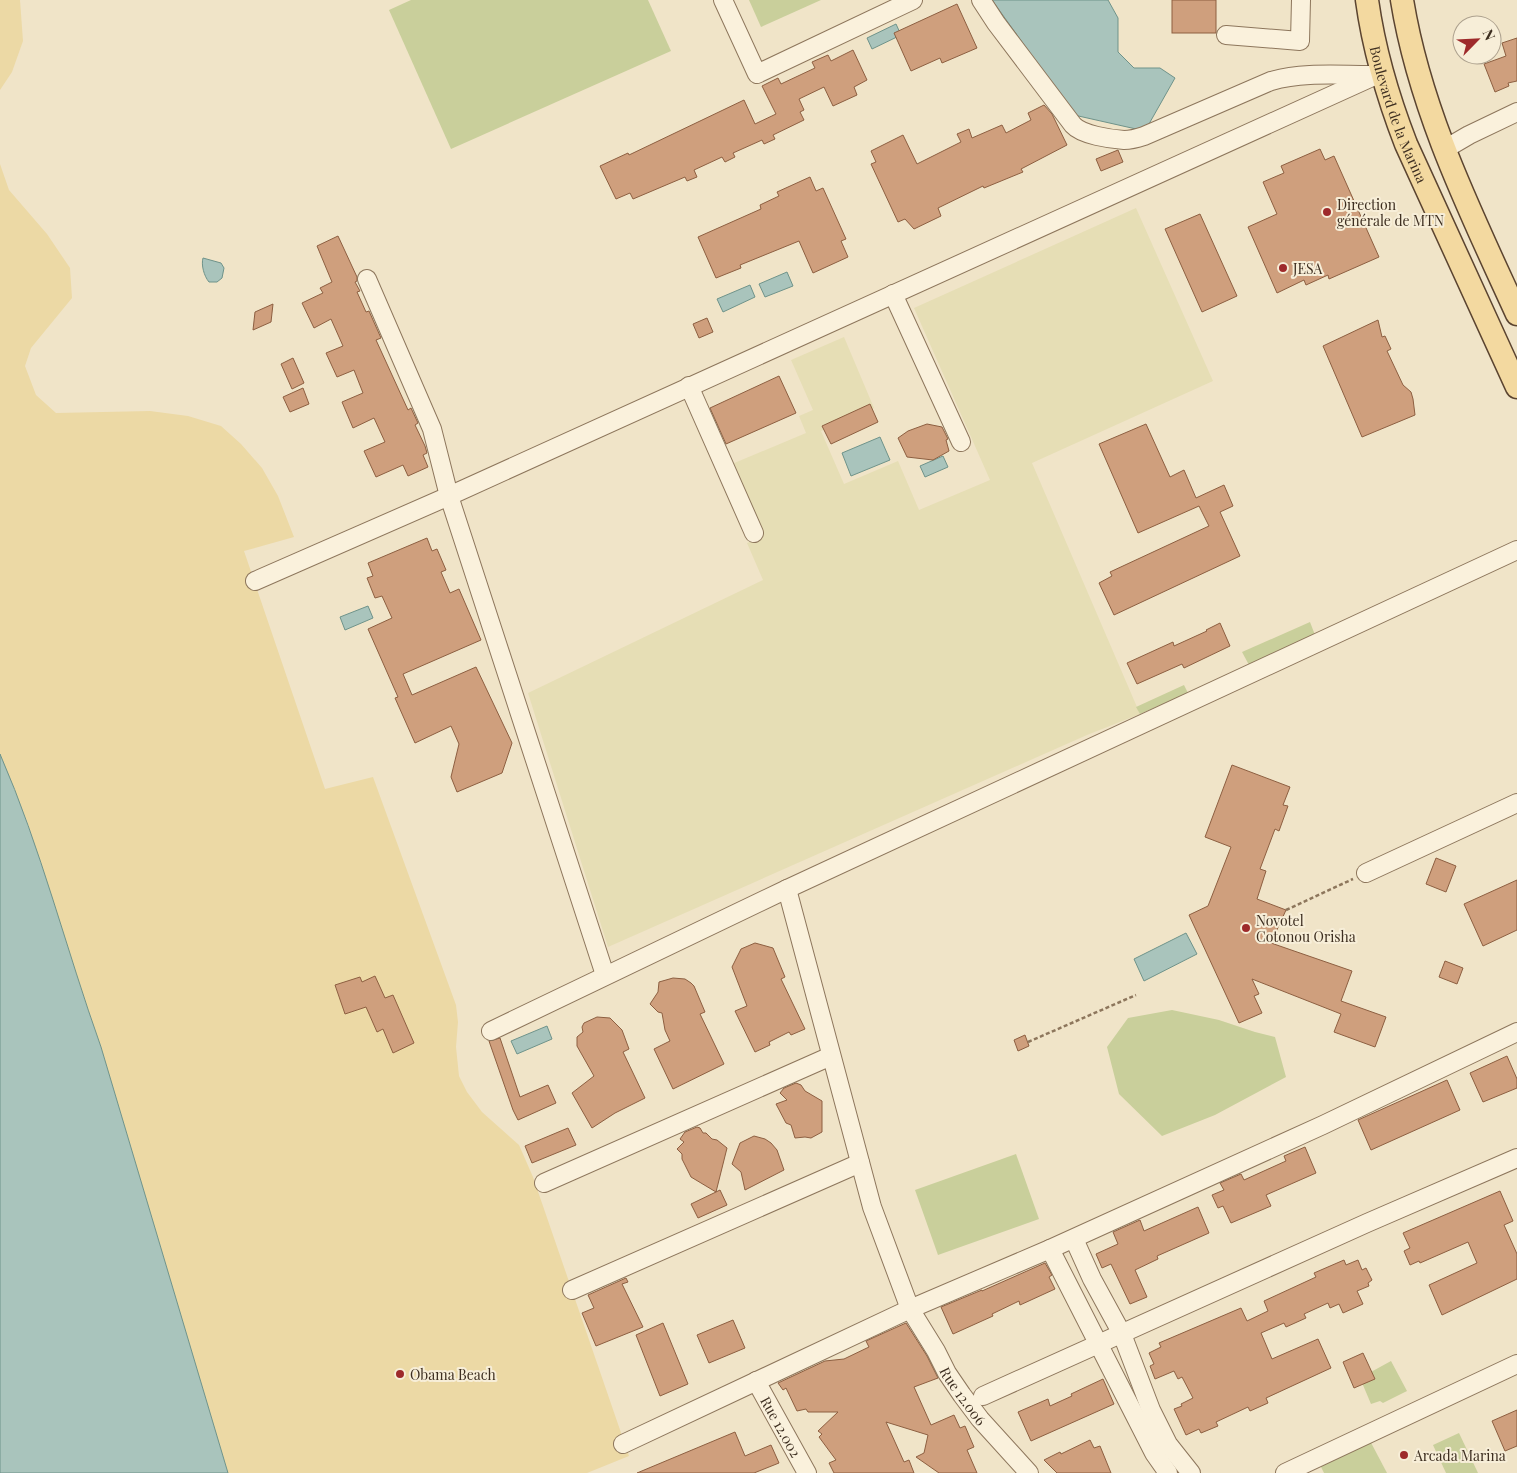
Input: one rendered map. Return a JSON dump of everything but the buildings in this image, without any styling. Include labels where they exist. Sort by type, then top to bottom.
[{"type":"main road","name":"Boulevard de la Marina","points":[[1367,0],[1378,74],[1406,144],[1517,387]]},
{"type":"main road","points":[[1402,0],[1411,46],[1422,85],[1453,175],[1517,314]]},
{"type":"street","points":[[723,0],[757,74],[913,0]]},
{"type":"street","points":[[981,0],[996,23],[1078,130],[1125,140],[1144,136],[1277,79],[1296,75],[1378,74]]},
{"type":"street","points":[[1226,35],[1300,41],[1301,0]]},
{"type":"street","points":[[255,580],[449,496],[1378,74]]},
{"type":"street","points":[[1444,149],[1517,112]]},
{"type":"street","points":[[368,279],[432,429],[449,496],[605,976]]},
{"type":"street","points":[[893,294],[961,442]]},
{"type":"street","points":[[689,386],[754,533]]},
{"type":"street","points":[[490,1031],[787,889],[1517,550]]},
{"type":"street","points":[[1366,873],[1517,803]]},
{"type":"street","name":"Rue 12.006","points":[[787,889],[872,1207],[910,1309],[962,1395],[980,1419],[1029,1473]]},
{"type":"street","points":[[623,1444],[910,1309],[1050,1249],[1323,1125],[1517,1032]]},
{"type":"street","points":[[544,1183],[831,1056]]},
{"type":"street","points":[[983,1396],[1367,1223],[1517,1158]]},
{"type":"street","points":[[572,1290],[860,1162]]},
{"type":"street","points":[[1074,1238],[1092,1279],[1122,1334],[1137,1375],[1168,1444],[1191,1473]]},
{"type":"street","points":[[1050,1249],[1154,1453],[1168,1473]]},
{"type":"street","points":[[1285,1473],[1517,1364]]},
{"type":"street","name":"Rue 12.002","points":[[756,1381],[807,1473]]},
{"type":"path","points":[[1286,910],[1366,873]]},
{"type":"path","points":[[1028,1042],[1136,995]]},
{"type":"shaded area","points":[[1136,208],[1213,381],[1032,463],[1140,714],[1087,735],[608,947],[528,693],[763,580],[747,543],[763,536],[732,464],[806,433],[799,416],[813,410],[791,360],[844,337],[874,408],[821,431],[844,484],[898,461],[919,510],[990,480],[914,308]]},
{"type":"green space","points":[[411,0],[648,0],[671,51],[451,149],[389,10]]},
{"type":"green space","points":[[749,0],[821,0],[761,27]]},
{"type":"green space","points":[[1310,622],[1315,635],[1249,665],[1242,652]]},
{"type":"green space","points":[[1184,685],[1188,693],[1140,714],[1136,707]]},
{"type":"green space","points":[[1172,1010],[1219,1020],[1275,1037],[1286,1077],[1215,1115],[1162,1136],[1119,1094],[1107,1047],[1128,1018]]},
{"type":"green space","points":[[1016,1154],[1039,1219],[938,1255],[915,1190]]},
{"type":"green space","points":[[1391,1361],[1407,1391],[1383,1403],[1380,1401],[1371,1404],[1360,1378]]},
{"type":"green space","points":[[1459,1433],[1478,1473],[1446,1473],[1433,1445]]},
{"type":"green space","points":[[1368,1437],[1387,1473],[1324,1473],[1319,1463]]},
{"type":"sand","points":[[0,0],[20,0],[23,41],[12,72],[0,90]]},
{"type":"sand","points":[[0,164],[9,190],[47,234],[70,268],[72,298],[31,348],[25,366],[36,395],[56,413],[150,411],[188,416],[221,426],[241,444],[262,468],[278,496],[294,537],[244,551],[325,789],[373,777],[456,1005],[458,1022],[456,1047],[459,1076],[467,1092],[482,1112],[519,1145],[533,1177],[629,1456],[587,1473],[228,1473],[101,1047],[27,821],[0,754]]},
{"type":"water","points":[[992,0],[1108,0],[1118,18],[1118,52],[1134,68],[1160,68],[1175,78],[1145,131],[1074,115]]},
{"type":"water","points":[[896,24],[901,35],[872,49],[867,38]]},
{"type":"water","points":[[203,258],[221,263],[224,268],[222,278],[217,282],[209,282],[207,280],[204,274]]},
{"type":"water","points":[[787,272],[793,286],[765,297],[759,284]]},
{"type":"water","points":[[750,285],[755,297],[723,312],[717,299]]},
{"type":"water","points":[[880,437],[890,460],[851,476],[842,453]]},
{"type":"water","points":[[943,456],[948,467],[925,477],[920,466]]},
{"type":"water","points":[[368,606],[373,618],[345,630],[340,617]]},
{"type":"water","points":[[0,754],[41,862],[101,1047],[228,1473],[0,1473]]},
{"type":"water","points":[[1186,933],[1197,954],[1144,981],[1134,959]]},
{"type":"water","points":[[547,1026],[552,1039],[517,1054],[511,1041]]},
{"type":"place","name":"Direction générale de MTN","points":[[1327,212]]},
{"type":"place","name":"JESA","points":[[1283,268]]},
{"type":"place","name":"Novotel Cotonou Orisha","points":[[1246,928]]},
{"type":"place","name":"Obama Beach","points":[[400,1374]]},
{"type":"place","name":"Arcada Marina","points":[[1404,1455]]}]
